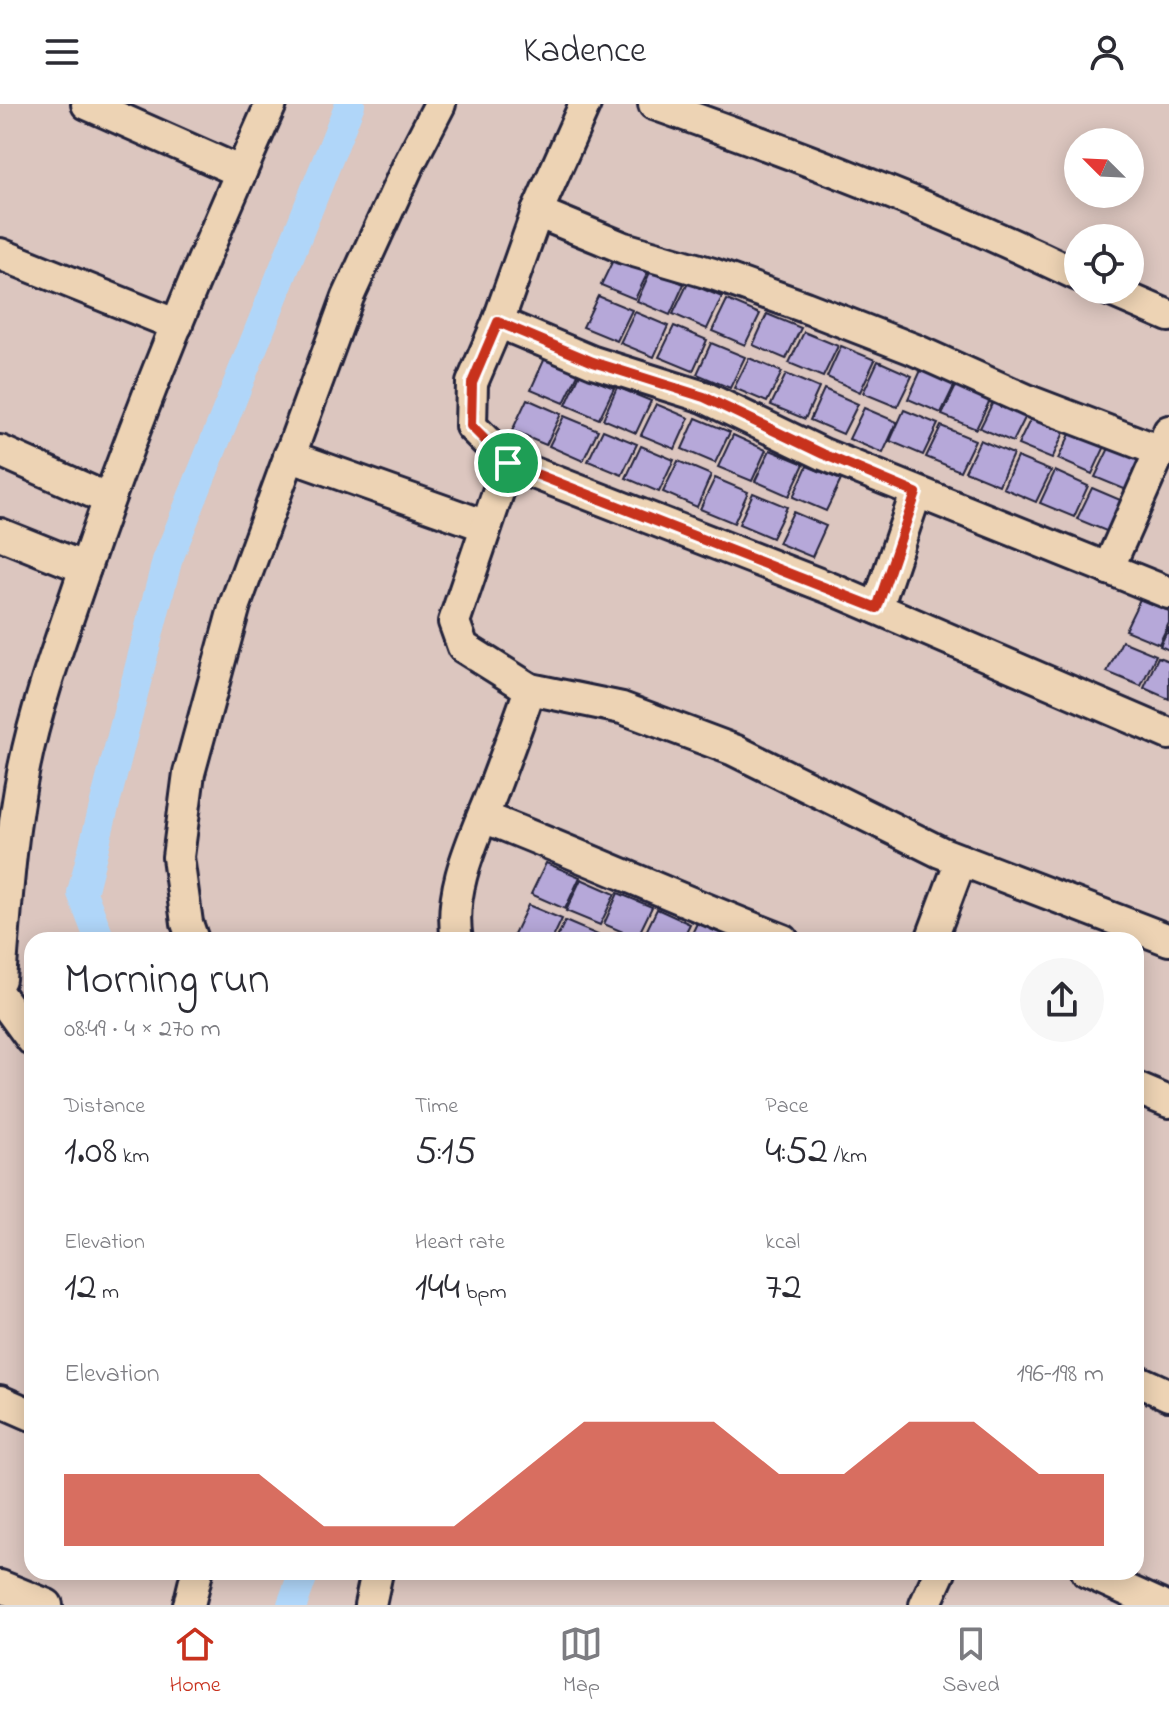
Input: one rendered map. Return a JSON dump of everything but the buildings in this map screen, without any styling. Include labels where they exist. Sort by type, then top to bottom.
[{"type":"street","points":[[87,104],[241,172]]},
{"type":"street","points":[[0,979],[7,891],[24,767],[56,654],[108,499],[177,325],[271,104]]},
{"type":"street","points":[[190,932],[178,857],[189,773],[235,605],[348,297],[440,104]]},
{"type":"street","points":[[585,104],[537,212],[498,322],[472,383],[471,426],[508,463],[877,608],[1169,734]]},
{"type":"street","points":[[654,104],[865,182],[994,235],[1064,268]]},
{"type":"street","points":[[537,212],[624,248],[713,274],[805,307],[913,349],[1029,401],[1164,441],[1108,569]]},
{"type":"street","points":[[0,254],[177,325]]},
{"type":"street","points":[[1141,304],[1169,316]]},
{"type":"street","points":[[498,322],[593,362],[704,397],[823,454],[1169,593]]},
{"type":"street","points":[[0,451],[108,499]]},
{"type":"street","points":[[289,456],[486,526]]},
{"type":"street","points":[[508,463],[454,622],[463,647],[530,689],[622,708],[734,750],[961,860],[1169,940]]},
{"type":"street","points":[[877,608],[916,493]]},
{"type":"street","points":[[0,534],[85,568]]},
{"type":"street","points":[[455,932],[453,920],[456,901],[530,689]]},
{"type":"street","points":[[483,817],[763,932]]},
{"type":"street","points":[[934,932],[961,860]]},
{"type":"street","points":[[0,996],[24,1029]]},
{"type":"street","points":[[1144,1091],[1169,1102]]},
{"type":"street","points":[[1144,1384],[1169,1395]]},
{"type":"street","points":[[0,1401],[24,1412]]},
{"type":"street","points":[[189,1605],[195,1580]]},
{"type":"street","points":[[370,1605],[375,1580]]},
{"type":"street","points":[[925,1605],[936,1580]]},
{"type":"street","points":[[1105,1580],[1160,1605]]},
{"type":"street","points":[[0,1586],[47,1605]]},
{"type":"waterway","points":[[97,932],[82,893],[167,561],[350,104]]},
{"type":"waterway","points":[[292,1605],[301,1580]]},
{"type":"route","points":[[498,322],[593,362],[704,397],[823,454],[916,493],[877,608],[508,463],[471,426],[472,383],[498,322]]}]
